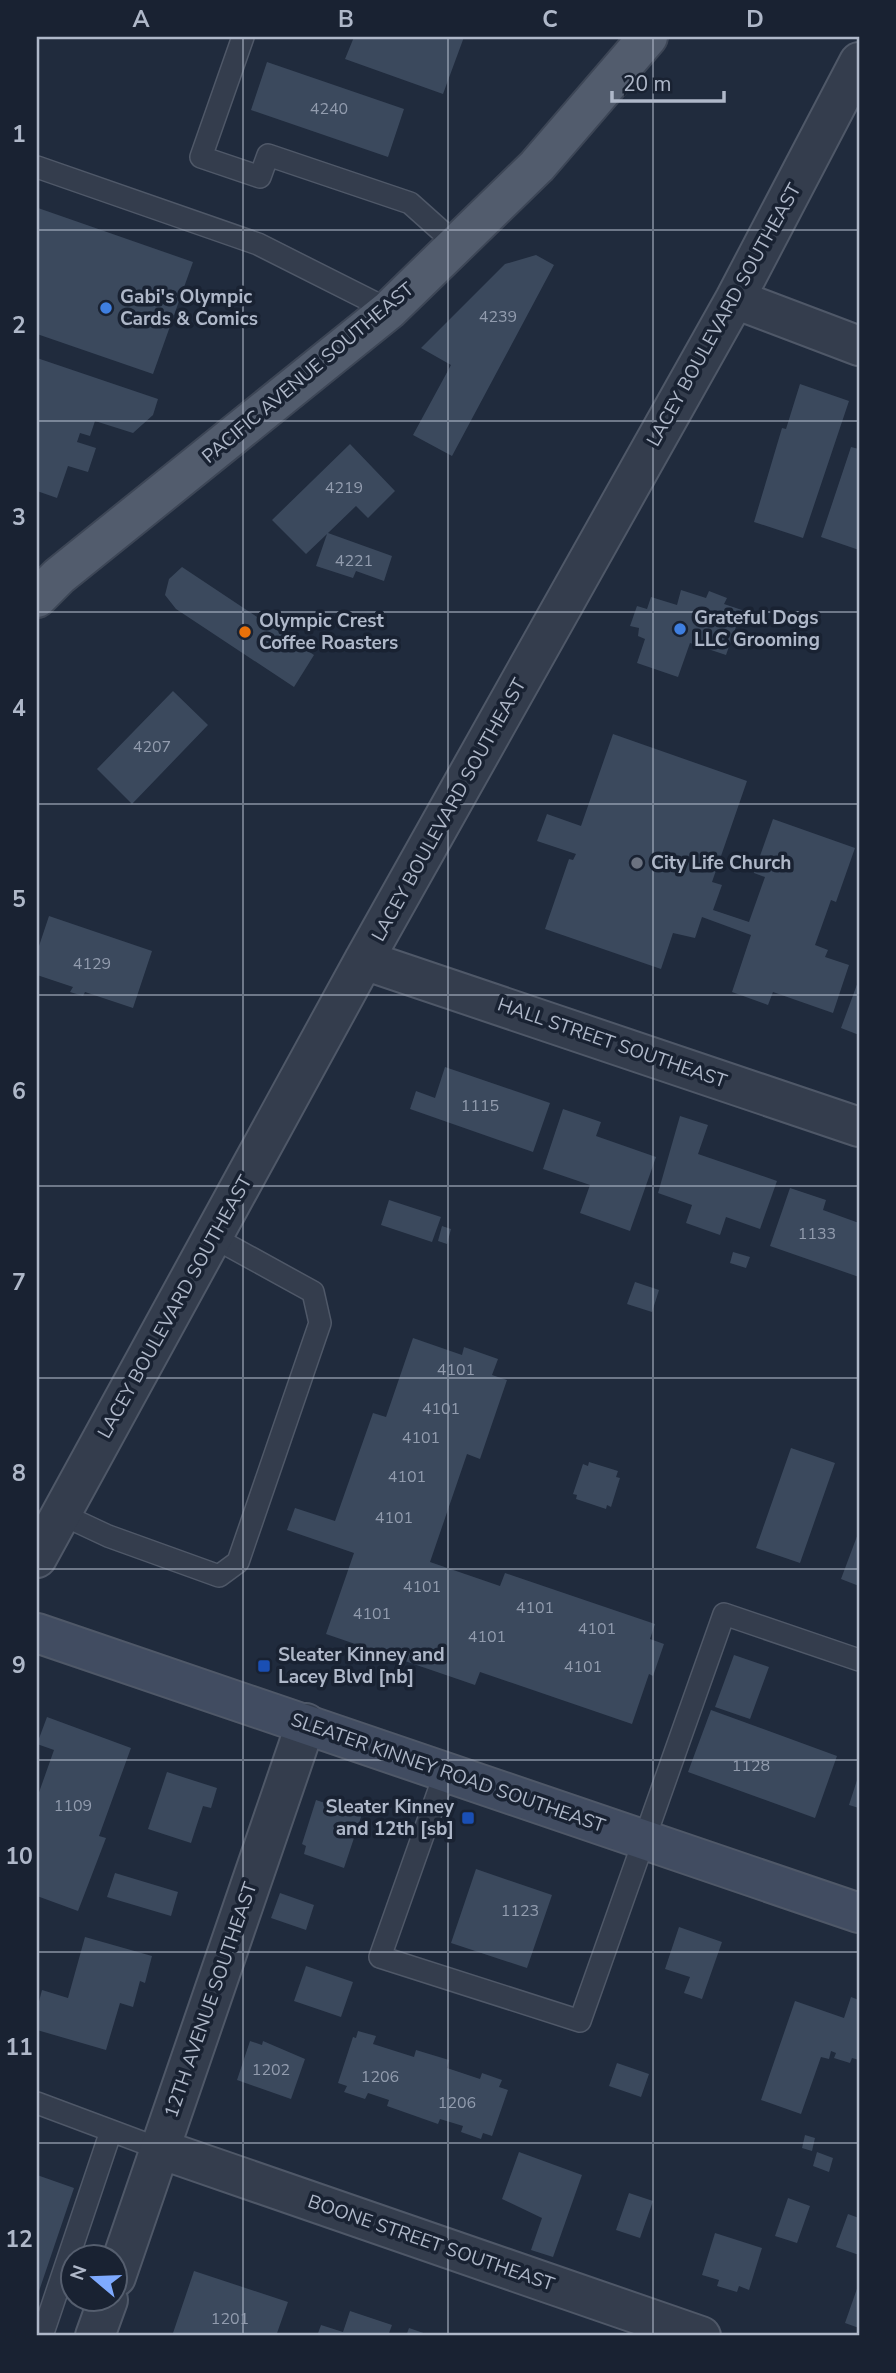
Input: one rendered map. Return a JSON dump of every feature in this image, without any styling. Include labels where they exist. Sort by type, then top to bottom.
[{"type":"main road","name":"PACIFIC AVENUE SOUTHEAST","points":[[37,598],[59,576],[389,310],[537,166],[648,37]]},
{"type":"street","name":"LACEY BOULEVARD SOUTHEAST","points":[[37,1558],[364,960],[854,83]]},
{"type":"street","points":[[735,299],[859,346]]},
{"type":"street","name":"HALL STREET SOUTHEAST","points":[[364,960],[859,1126]]},
{"type":"street","name":"SLEATER KINNEY ROAD SOUTHEAST","points":[[37,1633],[859,1913]]},
{"type":"street","name":"12TH AVENUE SOUTHEAST","points":[[127,2244],[306,1723]]},
{"type":"street","name":"BOONE STREET SOUTHEAST","points":[[160,2149],[701,2336]]},
{"type":"street","points":[[95,2336],[103,2314]]},
{"type":"lane","points":[[243,37],[201,157],[260,177],[268,155],[410,203],[457,245]]},
{"type":"lane","points":[[37,167],[258,244],[389,310]]},
{"type":"lane","points":[[61,1514],[108,1536],[219,1576],[238,1562],[320,1323],[313,1292],[213,1237]]},
{"type":"lane","points":[[445,1773],[380,1957],[580,2021],[724,1614],[859,1660]]},
{"type":"lane","points":[[37,2103],[160,2149]]},
{"type":"lane","points":[[42,2336],[111,2131]]},
{"type":"building","points":[[354,37],[464,37],[443,94],[345,59]]},
{"type":"building","points":[[267,62],[404,109],[388,157],[251,110]]},
{"type":"building","name":"Gabi's Olympic Cards & Comics","points":[[38,208],[193,262],[153,374],[37,334]]},
{"type":"building","points":[[536,255],[554,265],[452,456],[413,435],[451,365],[421,348],[505,264]]},
{"type":"building","points":[[37,358],[158,399],[153,415],[133,433],[95,421],[90,436],[80,433],[77,442],[96,448],[88,472],[68,466],[57,498],[37,491]]},
{"type":"building","points":[[800,384],[849,401],[803,538],[754,522],[782,428],[786,429]]},
{"type":"building","points":[[350,444],[395,491],[368,518],[356,506],[328,533],[392,556],[384,581],[356,571],[353,578],[316,566],[327,534],[306,554],[272,520]]},
{"type":"building","points":[[851,447],[859,449],[859,550],[821,537]]},
{"type":"building","name":"Olympic Crest Coffee Roasters","points":[[182,567],[314,655],[294,687],[176,609],[165,595],[169,579]]},
{"type":"building","points":[[681,590],[706,598],[709,591],[727,598],[724,604],[742,610],[726,655],[690,643],[678,677],[637,663],[645,639],[638,636],[639,628],[630,626],[637,606],[647,609],[651,597],[677,605]]},
{"type":"building","points":[[173,691],[208,725],[132,804],[97,769]]},
{"type":"building","points":[[613,734],[747,781],[712,882],[722,885],[713,910],[749,922],[765,877],[754,873],[773,819],[855,848],[836,902],[831,900],[815,945],[828,950],[825,957],[849,965],[833,1013],[773,992],[768,1005],[732,992],[751,935],[702,917],[695,938],[673,933],[661,969],[545,929],[569,859],[573,860],[576,854],[537,841],[547,814],[581,826]]},
{"type":"building","points":[[49,916],[152,951],[133,1008],[85,992],[83,996],[70,992],[73,987],[37,975],[37,952]]},
{"type":"building","points":[[859,979],[859,1035],[841,1028]]},
{"type":"building","points":[[445,1067],[550,1103],[533,1152],[410,1109],[416,1091],[435,1098]]},
{"type":"building","points":[[563,1109],[601,1122],[596,1136],[656,1157],[630,1231],[580,1213],[590,1185],[543,1169]]},
{"type":"building","points":[[680,1116],[708,1125],[698,1154],[777,1181],[760,1229],[726,1217],[720,1235],[686,1223],[692,1205],[658,1193]]},
{"type":"building","points":[[790,1188],[826,1200],[823,1210],[859,1223],[859,1277],[770,1246]]},
{"type":"building","points":[[389,1200],[441,1217],[432,1242],[381,1225]]},
{"type":"building","points":[[442,1226],[451,1229],[447,1244],[438,1241]]},
{"type":"building","points":[[733,1252],[750,1257],[746,1268],[730,1263]]},
{"type":"building","points":[[635,1282],[659,1290],[652,1312],[627,1304]]},
{"type":"building","points":[[413,1338],[462,1355],[464,1347],[498,1359],[492,1375],[507,1380],[480,1459],[467,1454],[430,1562],[500,1586],[505,1573],[655,1624],[650,1639],[664,1644],[653,1676],[649,1674],[632,1724],[480,1672],[475,1685],[326,1634],[354,1553],[287,1530],[295,1508],[335,1521],[373,1413],[386,1417]]},
{"type":"building","points":[[791,1448],[835,1463],[800,1563],[756,1548]]},
{"type":"building","points":[[589,1462],[618,1471],[616,1477],[620,1478],[611,1507],[607,1505],[606,1509],[576,1499],[577,1495],[573,1494],[583,1464],[588,1466]]},
{"type":"building","points":[[859,1531],[859,1586],[841,1579]]},
{"type":"building","points":[[734,1655],[769,1667],[750,1719],[715,1707]]},
{"type":"building","points":[[711,1710],[837,1756],[815,1818],[688,1772]]},
{"type":"building","points":[[47,1717],[131,1748],[99,1836],[106,1838],[78,1911],[37,1896],[37,1798],[54,1750],[37,1744]]},
{"type":"building","points":[[167,1772],[217,1788],[211,1808],[203,1806],[191,1843],[148,1829]]},
{"type":"building","points":[[859,1774],[859,1808],[849,1805]]},
{"type":"building","points":[[316,1800],[331,1805],[333,1801],[363,1811],[344,1868],[304,1854],[306,1846],[302,1844]]},
{"type":"building","points":[[476,1869],[552,1895],[527,1968],[451,1943]]},
{"type":"building","points":[[115,1873],[178,1892],[171,1916],[107,1897]]},
{"type":"building","points":[[280,1893],[314,1905],[306,1930],[271,1918]]},
{"type":"building","points":[[679,1927],[722,1942],[702,1999],[684,1993],[690,1977],[665,1969]]},
{"type":"building","points":[[85,1937],[152,1956],[145,1983],[140,1981],[133,2007],[120,2003],[106,2050],[37,2030],[37,2009],[42,1990],[68,1998]]},
{"type":"building","points":[[306,1966],[353,1982],[341,2017],[294,2001]]},
{"type":"building","points":[[851,1997],[859,2000],[859,2060],[852,2058],[850,2063],[834,2058],[836,2053],[831,2051],[829,2059],[821,2057],[801,2114],[761,2100],[795,2001],[844,2018]]},
{"type":"building","points":[[358,2031],[376,2036],[373,2044],[414,2057],[416,2050],[449,2060],[447,2068],[480,2079],[482,2073],[502,2080],[499,2087],[508,2090],[492,2136],[483,2133],[481,2139],[461,2132],[463,2126],[440,2119],[438,2124],[387,2106],[389,2100],[368,2093],[365,2099],[344,2092],[347,2086],[338,2083],[353,2037],[356,2038]]},
{"type":"building","points":[[250,2041],[262,2045],[263,2041],[305,2059],[291,2099],[237,2080]]},
{"type":"building","points":[[617,2063],[649,2074],[641,2097],[609,2086]]},
{"type":"building","points":[[805,2135],[815,2138],[812,2151],[802,2148]]},
{"type":"building","points":[[519,2152],[582,2175],[553,2257],[531,2250],[542,2218],[502,2199]]},
{"type":"building","points":[[817,2152],[833,2158],[829,2172],[813,2166]]},
{"type":"building","points":[[37,2175],[74,2188],[37,2297]]},
{"type":"building","points":[[629,2193],[653,2201],[640,2238],[616,2230]]},
{"type":"building","points":[[788,2198],[810,2206],[797,2243],[775,2236]]},
{"type":"building","points":[[848,2214],[859,2218],[859,2255],[836,2247]]},
{"type":"building","points":[[715,2233],[762,2248],[749,2290],[739,2286],[737,2292],[717,2286],[719,2280],[702,2275]]},
{"type":"building","points":[[194,2271],[288,2302],[276,2336],[172,2336]]},
{"type":"building","points":[[859,2283],[859,2328],[845,2323]]},
{"type":"building","points":[[350,2311],[392,2325],[388,2336],[317,2336],[321,2325],[343,2332]]},
{"type":"building","points":[[409,2328],[432,2336],[406,2336]]},
{"type":"place","name":"Gabi's Olympic Cards & Comics","points":[[106,308]]},
{"type":"place","name":"Grateful Dogs LLC Grooming","points":[[680,629]]},
{"type":"place","name":"Olympic Crest Coffee Roasters","points":[[245,632]]},
{"type":"place","name":"City Life Church","points":[[637,863]]},
{"type":"place","name":"Sleater Kinney and Lacey Blvd [nb]","points":[[264,1666]]},
{"type":"place","name":"Sleater Kinney and 12th [sb]","points":[[468,1818]]}]
